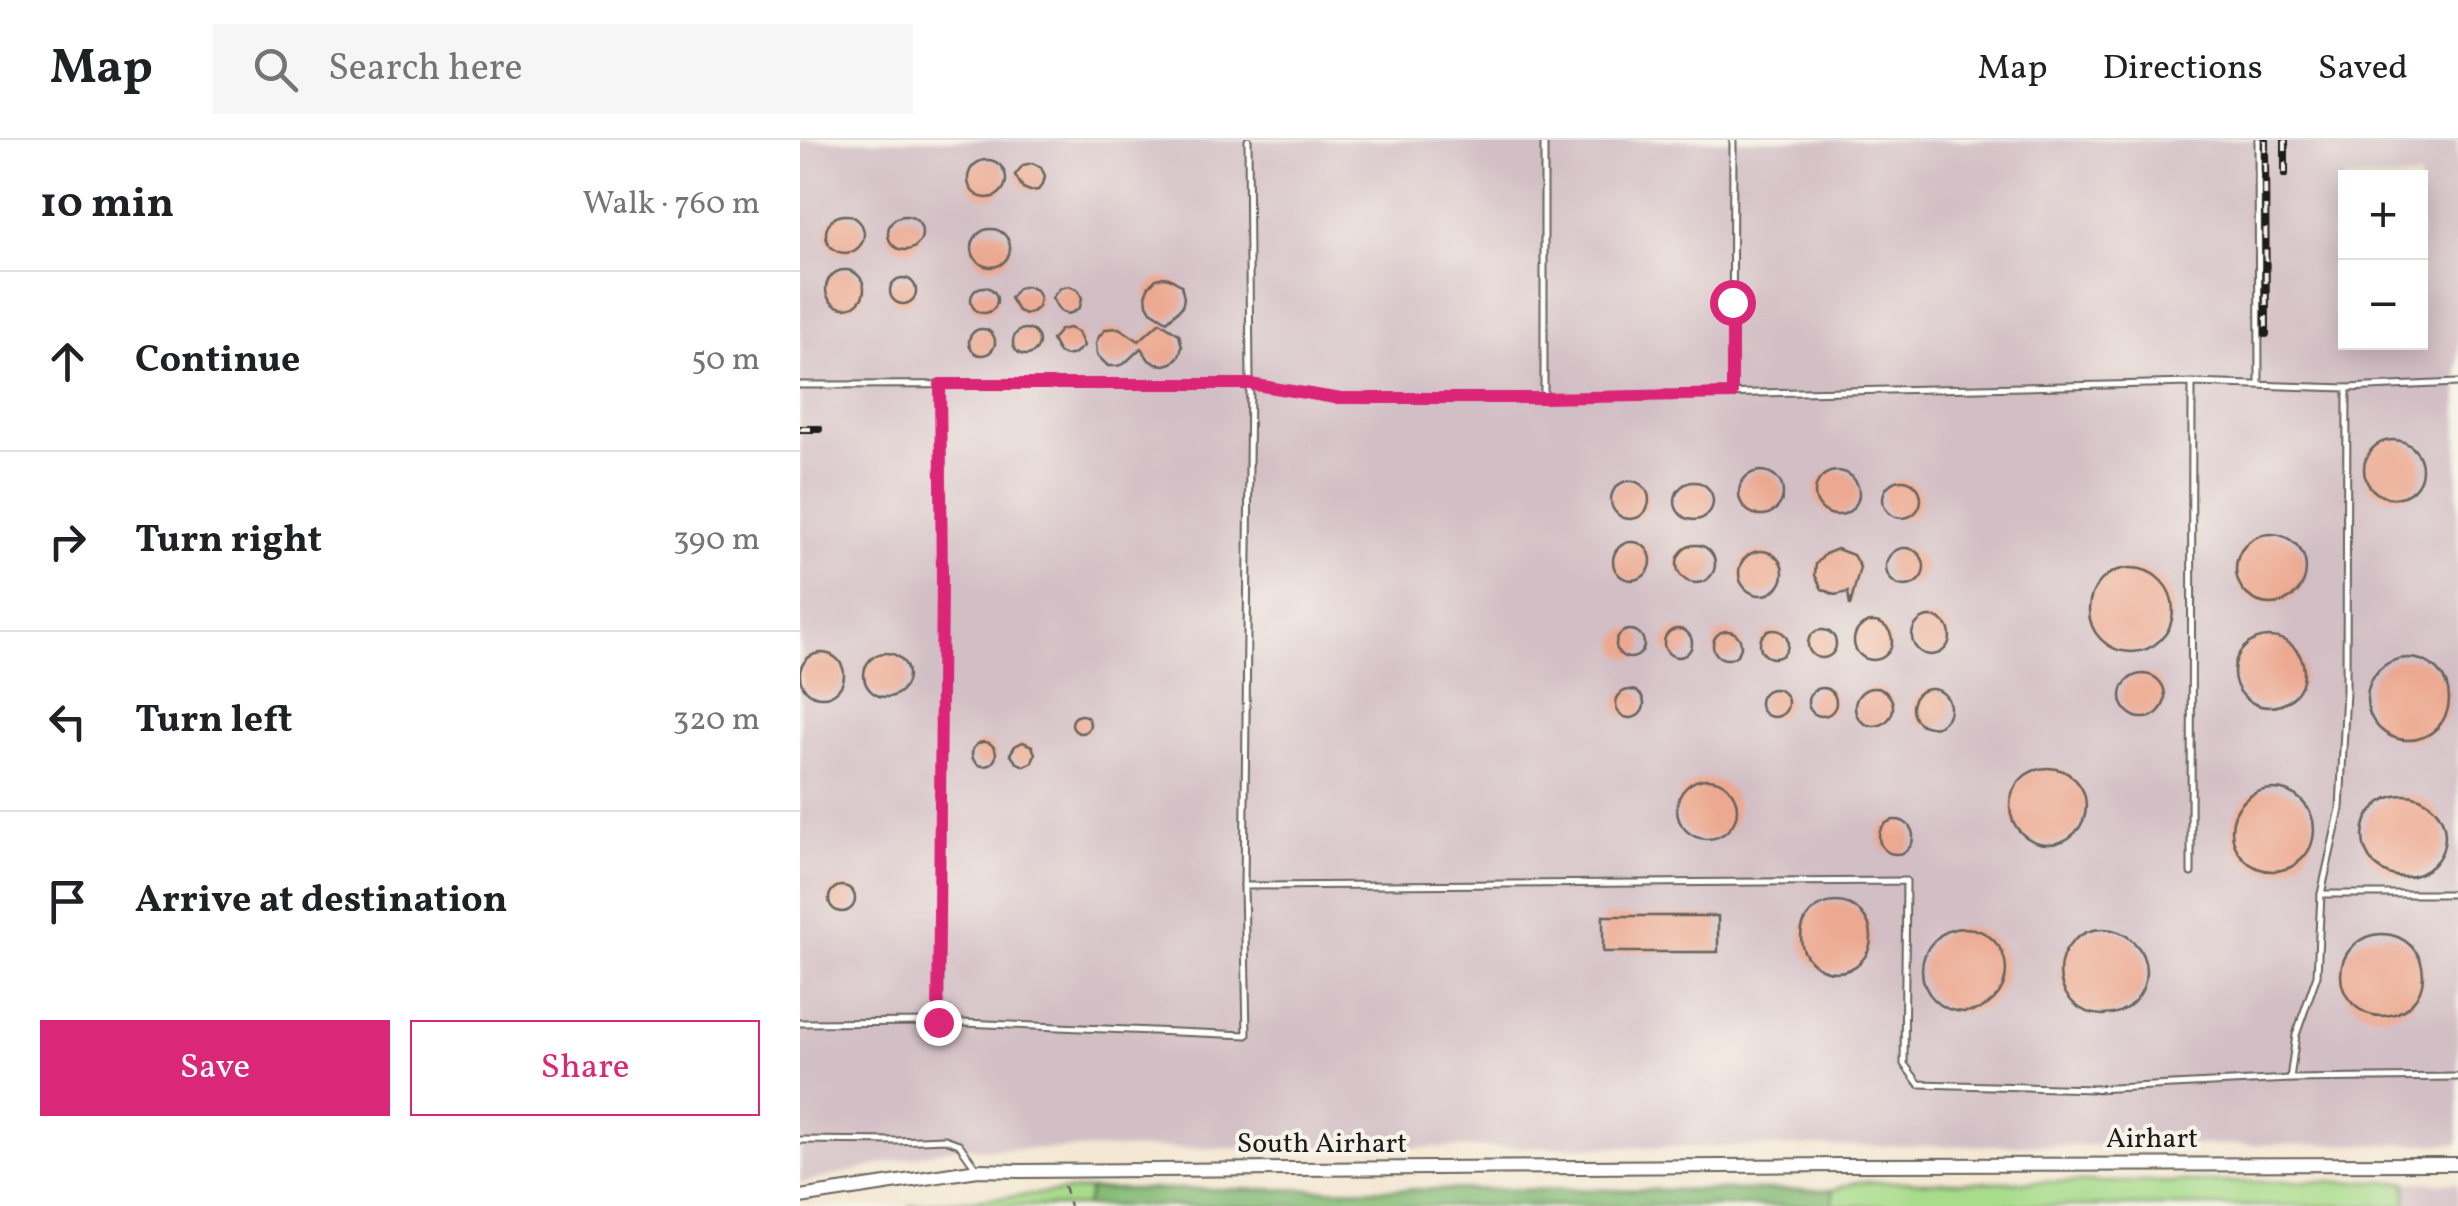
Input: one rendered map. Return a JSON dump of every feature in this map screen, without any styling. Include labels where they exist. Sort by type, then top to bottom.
[{"type":"street","name":"Airhart","points":[[1846,1165],[2458,1164]]},
{"type":"street","name":"South Airhart","points":[[800,1197],[978,1170],[1846,1165]]},
{"type":"lane","points":[[800,1023],[938,1022],[1248,1035],[1244,886],[1250,384],[1248,140]]},
{"type":"lane","points":[[1544,140],[1544,398]]},
{"type":"lane","points":[[1732,394],[1734,140]]},
{"type":"lane","points":[[2258,140],[2258,384]]},
{"type":"lane","points":[[2190,873],[2192,383]]},
{"type":"lane","points":[[800,385],[1250,384],[1335,398],[1544,398],[2192,383],[2347,388],[2458,383]]},
{"type":"lane","points":[[938,1022],[940,384]]},
{"type":"lane","points":[[2290,1079],[2296,1036],[2317,975],[2321,894],[2340,809],[2346,691],[2347,388]]},
{"type":"lane","points":[[1244,886],[1906,882],[1904,1064],[1919,1084],[2094,1089],[2290,1079],[2458,1077]]},
{"type":"lane","points":[[2321,894],[2458,894]]},
{"type":"lane","points":[[800,1140],[945,1138],[959,1144],[978,1170]]},
{"type":"path","points":[[1064,1186],[1070,1206]]},
{"type":"shaded area","points":[[800,140],[2458,140],[2458,1144],[981,1149],[961,1146],[800,1183]]},
{"type":"shaded area","points":[[2406,1182],[2458,1183],[2458,1206],[2406,1206]]},
{"type":"green space","points":[[1857,1182],[2406,1182],[2406,1206],[1833,1206],[1833,1190]]},
{"type":"green space","points":[[1090,1189],[1086,1206],[909,1206]]},
{"type":"green space","points":[[1090,1189],[1833,1190],[1833,1206],[1086,1206]]},
{"type":"building","points":[[987,160],[1001,165],[1006,179],[1001,193],[987,198],[973,193],[968,179],[973,165]]},
{"type":"building","points":[[1023,165],[1041,167],[1045,176],[1038,190],[1030,191],[1023,188],[1015,175]]},
{"type":"building","points":[[845,215],[859,220],[864,234],[859,248],[845,253],[831,248],[826,234],[831,220]]},
{"type":"building","points":[[905,216],[917,221],[922,233],[917,245],[905,250],[893,245],[888,233],[893,221]]},
{"type":"building","points":[[991,229],[1005,234],[1010,248],[1005,262],[991,267],[977,262],[972,248],[977,234]]},
{"type":"building","points":[[845,270],[859,275],[864,289],[859,303],[845,308],[831,303],[826,289],[831,275]]},
{"type":"building","points":[[1163,277],[1181,285],[1184,298],[1182,307],[1167,321],[1151,311],[1146,293],[1156,279]]},
{"type":"building","points":[[903,278],[913,281],[913,301],[903,304],[893,301],[890,291],[893,281]]},
{"type":"building","points":[[984,287],[994,290],[994,310],[984,313],[974,310],[971,300],[974,290]]},
{"type":"building","points":[[1018,288],[1036,290],[1040,298],[1038,307],[1025,314],[1018,311],[1010,298]]},
{"type":"building","points":[[1060,288],[1078,290],[1082,298],[1080,307],[1067,314],[1060,311],[1052,298]]},
{"type":"building","points":[[1160,322],[1179,334],[1182,347],[1172,363],[1156,364],[1141,348],[1117,366],[1108,366],[1097,355],[1096,343],[1106,329],[1119,328],[1139,341]]},
{"type":"building","points":[[982,329],[992,332],[992,352],[982,355],[972,352],[969,342],[972,332]]},
{"type":"building","points":[[1026,329],[1036,332],[1036,352],[1026,355],[1016,352],[1013,342],[1016,332]]},
{"type":"building","points":[[1060,330],[1078,332],[1084,346],[1066,356],[1059,353],[1052,340]]},
{"type":"building","points":[[2393,440],[2414,448],[2422,469],[2414,490],[2393,498],[2372,490],[2364,469],[2372,448]]},
{"type":"building","points":[[1761,471],[1777,477],[1783,493],[1777,509],[1761,515],[1745,509],[1739,493],[1745,477]]},
{"type":"building","points":[[1837,471],[1853,477],[1859,493],[1853,509],[1837,515],[1821,509],[1815,493],[1821,477]]},
{"type":"building","points":[[1902,480],[1915,486],[1921,499],[1915,512],[1902,518],[1889,512],[1883,499],[1889,486]]},
{"type":"building","points":[[1630,481],[1643,487],[1649,500],[1643,513],[1630,519],[1617,513],[1611,500],[1617,487]]},
{"type":"building","points":[[1694,482],[1707,488],[1713,501],[1707,514],[1694,520],[1681,514],[1675,501],[1681,488]]},
{"type":"building","points":[[2271,534],[2295,545],[2306,569],[2295,593],[2271,604],[2247,593],[2236,569],[2247,545]]},
{"type":"building","points":[[1632,542],[1645,548],[1651,561],[1645,574],[1632,580],[1619,574],[1613,561],[1619,548]]},
{"type":"building","points":[[1696,545],[1709,551],[1715,564],[1709,577],[1696,583],[1683,577],[1677,564],[1683,551]]},
{"type":"building","points":[[1905,548],[1918,554],[1924,567],[1918,580],[1905,586],[1892,580],[1886,567],[1892,554]]},
{"type":"building","points":[[1837,549],[1853,555],[1860,567],[1850,606],[1848,592],[1835,595],[1822,589],[1815,575],[1816,564]]},
{"type":"building","points":[[1761,551],[1777,557],[1783,573],[1777,589],[1761,595],[1745,589],[1739,573],[1745,557]]},
{"type":"building","points":[[2131,568],[2147,571],[2161,580],[2170,594],[2170,626],[2161,640],[2147,649],[2131,652],[2115,649],[2101,640],[2092,626],[2089,610],[2092,594],[2101,580],[2115,571]]},
{"type":"building","points":[[1931,617],[1944,623],[1950,636],[1944,649],[1931,655],[1918,649],[1912,636],[1918,623]]},
{"type":"building","points":[[1873,622],[1886,628],[1892,641],[1886,654],[1873,660],[1860,654],[1854,641],[1860,628]]},
{"type":"building","points":[[1678,629],[1688,633],[1692,643],[1688,653],[1678,657],[1668,653],[1664,643],[1668,633]]},
{"type":"building","points":[[1630,630],[1640,634],[1644,644],[1640,654],[1630,658],[1620,654],[1616,644],[1620,634]]},
{"type":"building","points":[[1774,630],[1784,634],[1788,644],[1784,654],[1774,658],[1764,654],[1760,644],[1764,634]]},
{"type":"building","points":[[1822,630],[1832,634],[1836,644],[1832,654],[1822,658],[1812,654],[1808,644],[1812,634]]},
{"type":"building","points":[[1727,631],[1737,635],[1741,645],[1737,655],[1727,659],[1717,655],[1713,645],[1717,635]]},
{"type":"building","points":[[2269,637],[2293,648],[2304,672],[2293,696],[2269,707],[2245,696],[2234,672],[2245,648]]},
{"type":"building","points":[[822,653],[837,660],[844,675],[837,690],[822,697],[807,690],[800,675],[807,660]]},
{"type":"building","points":[[886,653],[902,659],[908,675],[902,691],[886,697],[870,691],[864,675],[870,659]]},
{"type":"building","points":[[2408,658],[2424,661],[2437,670],[2446,683],[2446,715],[2437,728],[2424,737],[2408,740],[2392,737],[2379,728],[2370,715],[2367,699],[2370,683],[2379,670],[2392,661]]},
{"type":"building","points":[[2143,674],[2159,680],[2165,696],[2159,712],[2143,718],[2127,712],[2121,696],[2127,680]]},
{"type":"building","points":[[1822,688],[1832,692],[1836,702],[1832,712],[1822,716],[1812,712],[1808,702],[1812,692]]},
{"type":"building","points":[[1874,688],[1887,694],[1893,707],[1887,720],[1874,726],[1861,720],[1855,707],[1861,694]]},
{"type":"building","points":[[1774,689],[1784,693],[1788,703],[1784,713],[1774,717],[1764,713],[1760,703],[1764,693]]},
{"type":"building","points":[[1931,689],[1944,695],[1950,708],[1944,721],[1931,727],[1918,721],[1912,708],[1918,695]]},
{"type":"building","points":[[1630,690],[1640,694],[1644,704],[1640,714],[1630,718],[1620,714],[1616,704],[1620,694]]},
{"type":"building","points":[[1081,715],[1090,724],[1081,733],[1072,724]]},
{"type":"building","points":[[984,742],[996,754],[984,766],[972,754]]},
{"type":"building","points":[[1023,742],[1032,746],[1035,754],[1032,762],[1024,766],[1010,754]]},
{"type":"building","points":[[2048,768],[2075,779],[2086,806],[2075,833],[2048,844],[2021,833],[2010,806],[2021,779]]},
{"type":"building","points":[[1707,779],[1728,788],[1737,809],[1728,830],[1707,839],[1686,830],[1677,809],[1686,788]]},
{"type":"building","points":[[2273,789],[2289,792],[2302,801],[2311,814],[2311,846],[2302,859],[2289,868],[2273,871],[2257,868],[2244,859],[2235,846],[2232,830],[2235,814],[2244,801],[2257,792]]},
{"type":"building","points":[[2404,795],[2420,798],[2433,807],[2442,820],[2442,852],[2433,865],[2420,874],[2404,877],[2388,874],[2375,865],[2366,852],[2363,836],[2366,820],[2375,807],[2388,798]]},
{"type":"building","points":[[1896,820],[1908,825],[1913,837],[1908,849],[1896,854],[1884,849],[1879,837],[1884,825]]},
{"type":"building","points":[[842,886],[851,890],[855,899],[851,908],[842,912],[833,908],[829,899],[833,890]]},
{"type":"building","points":[[1836,902],[1861,912],[1871,937],[1861,962],[1836,972],[1811,962],[1801,937],[1811,912]]},
{"type":"building","points":[[1603,916],[1718,916],[1718,952],[1603,952]]},
{"type":"building","points":[[1964,928],[1987,935],[1999,947],[2006,970],[1999,993],[1987,1005],[1964,1012],[1941,1005],[1929,993],[1922,970],[1929,947],[1941,935]]},
{"type":"building","points":[[2103,929],[2133,942],[2146,972],[2133,1002],[2103,1015],[2073,1002],[2060,972],[2073,942]]},
{"type":"building","points":[[2382,934],[2398,937],[2411,946],[2420,959],[2420,991],[2411,1004],[2398,1013],[2382,1016],[2366,1013],[2353,1004],[2344,991],[2341,975],[2344,959],[2353,946],[2366,937]]},
{"type":"railway","points":[[2265,140],[2266,334]]},
{"type":"railway","points":[[2285,140],[2285,174]]},
{"type":"railway","points":[[800,429],[819,429]]},
{"type":"route","points":[[938,1022],[940,384],[1250,384],[1335,398],[1732,394],[1732,302]]}]
